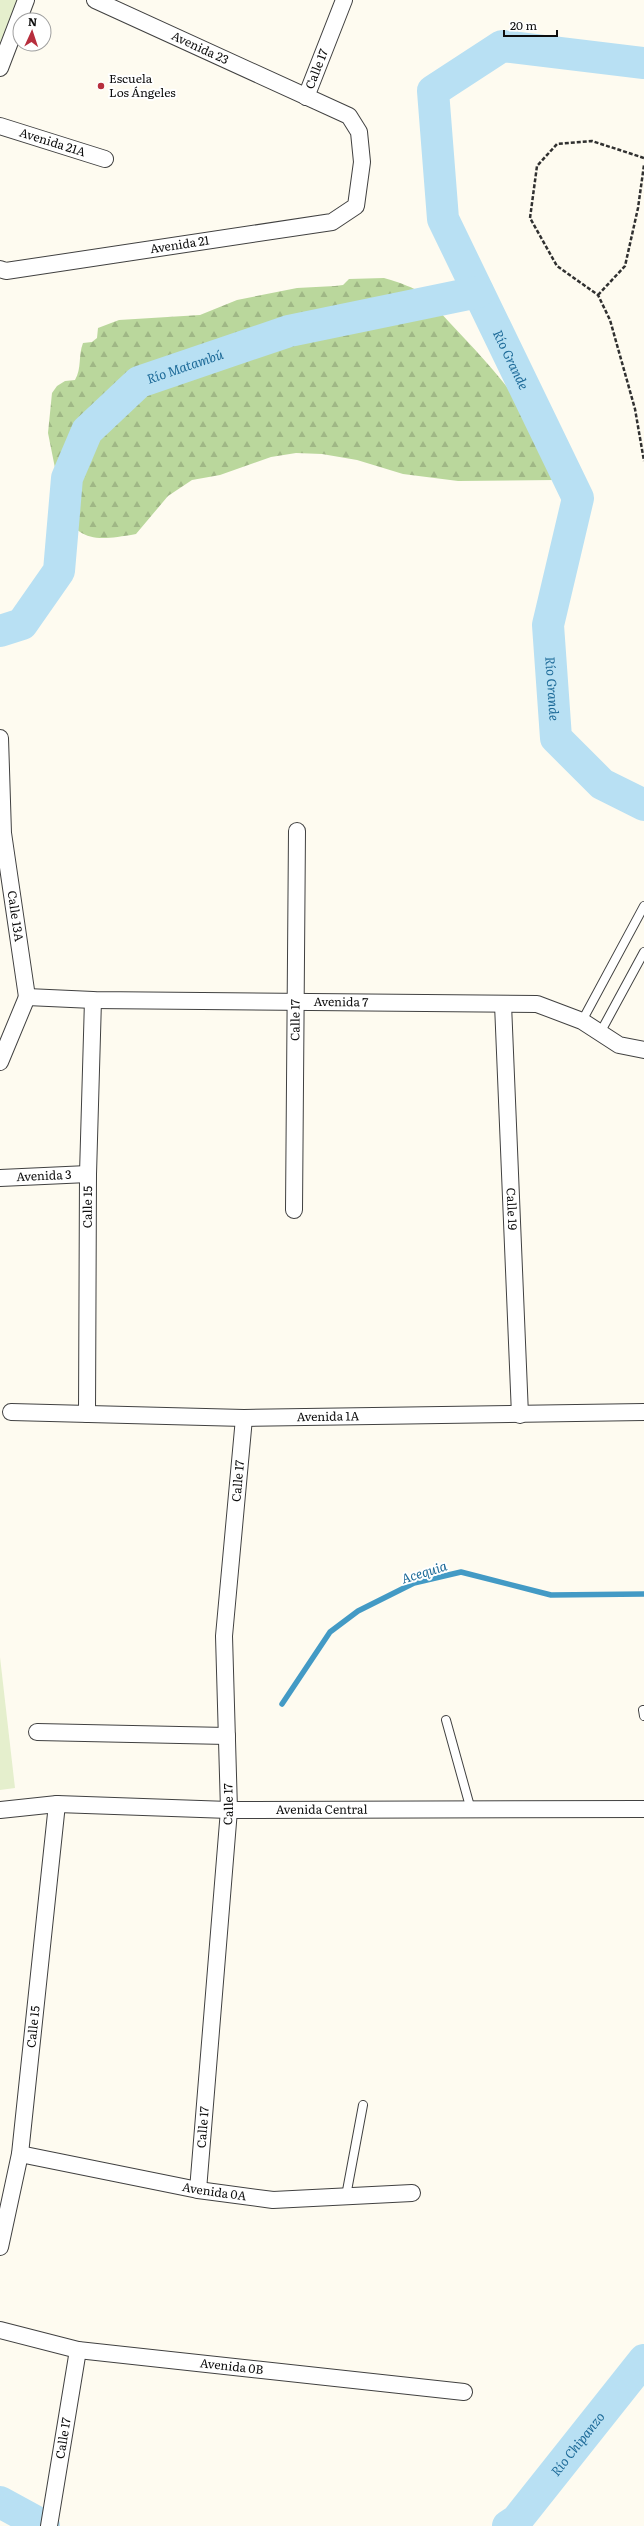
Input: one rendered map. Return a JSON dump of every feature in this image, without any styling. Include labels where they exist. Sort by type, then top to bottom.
[{"type":"street","points":[[0,68],[26,0]]},
{"type":"street","name":"Avenida 23","points":[[95,0],[306,97]]},
{"type":"street","name":"Calle 17","points":[[344,0],[306,97],[348,116],[359,132],[362,162],[356,206]]},
{"type":"street","name":"Avenida 21A","points":[[0,126],[105,159]]},
{"type":"street","name":"Avenida 21","points":[[0,269],[6,271],[332,222],[356,206]]},
{"type":"street","name":"Calle 13A","points":[[0,738],[3,833],[27,997]]},
{"type":"street","name":"Calle 17","points":[[294,1210],[296,830]]},
{"type":"street","points":[[0,1062],[27,997]]},
{"type":"street","name":"Avenida 7","points":[[27,997],[93,1000],[537,1004],[582,1021],[619,1045],[644,1050]]},
{"type":"street","name":"Calle 15","points":[[87,1414],[88,1174],[93,1000]]},
{"type":"street","name":"Calle 19","points":[[503,1004],[520,1415]]},
{"type":"street","name":"Avenida 3","points":[[0,1178],[88,1174]]},
{"type":"street","name":"Avenida 1A","points":[[11,1412],[244,1418],[644,1412]]},
{"type":"street","name":"Calle 17","points":[[198,2190],[229,1810],[224,1636],[244,1418]]},
{"type":"street","points":[[37,1732],[227,1736]]},
{"type":"street","name":"Calle 15","points":[[0,2247],[20,2154],[57,1804]]},
{"type":"street","name":"Avenida Central","points":[[0,1810],[57,1804],[229,1810],[644,1809]]},
{"type":"street","name":"Avenida 0A","points":[[20,2154],[198,2190],[273,2200],[412,2193]]},
{"type":"street","name":"Avenida 0B","points":[[0,2330],[78,2350],[464,2392]]},
{"type":"street","name":"Calle 17","points":[[49,2526],[78,2350]]},
{"type":"lane","points":[[582,1021],[644,906]]},
{"type":"lane","points":[[600,1033],[644,952]]},
{"type":"lane","points":[[446,1720],[471,1810]]},
{"type":"lane","points":[[346,2196],[363,2105]]},
{"type":"path","points":[[644,158],[592,141],[557,144],[537,166],[530,218],[557,266],[598,295],[610,320],[633,401],[644,461]]},
{"type":"path","points":[[598,295],[625,266],[638,208],[644,165]]},
{"type":"green space","points":[[0,0],[19,0],[14,12],[12,12],[12,18],[0,50]]},
{"type":"green space","points":[[384,278],[415,289],[435,304],[439,311],[498,376],[525,412],[536,431],[552,465],[555,473],[555,480],[458,481],[403,474],[357,460],[322,454],[296,453],[271,457],[220,475],[192,480],[168,496],[136,534],[108,538],[89,536],[72,526],[54,505],[55,468],[48,433],[52,393],[57,386],[65,381],[75,380],[83,343],[92,342],[97,338],[98,328],[119,320],[200,315],[237,300],[297,288],[343,285],[349,279]]},
{"type":"green space","points":[[0,1657],[15,1788],[0,1790]]},
{"type":"waterway","name":"Río Grande","points":[[644,63],[502,46],[433,91],[443,219],[578,498],[548,625],[556,738],[602,784],[644,805]]},
{"type":"waterway","name":"Río Matambú","points":[[0,631],[22,624],[59,571],[67,478],[87,431],[139,382],[289,331],[478,292]]},
{"type":"waterway","name":"Acequia","points":[[282,1704],[330,1632],[358,1611],[414,1583],[461,1572],[551,1595],[644,1594]]},
{"type":"waterway","name":"Río Chipanzo","points":[[508,2526],[517,2520],[644,2360]]},
{"type":"waterway","name":"Río Chipanzo","points":[[0,2502],[44,2526]]},
{"type":"place","name":"Escuela Los Ángeles","points":[[101,86]]}]
